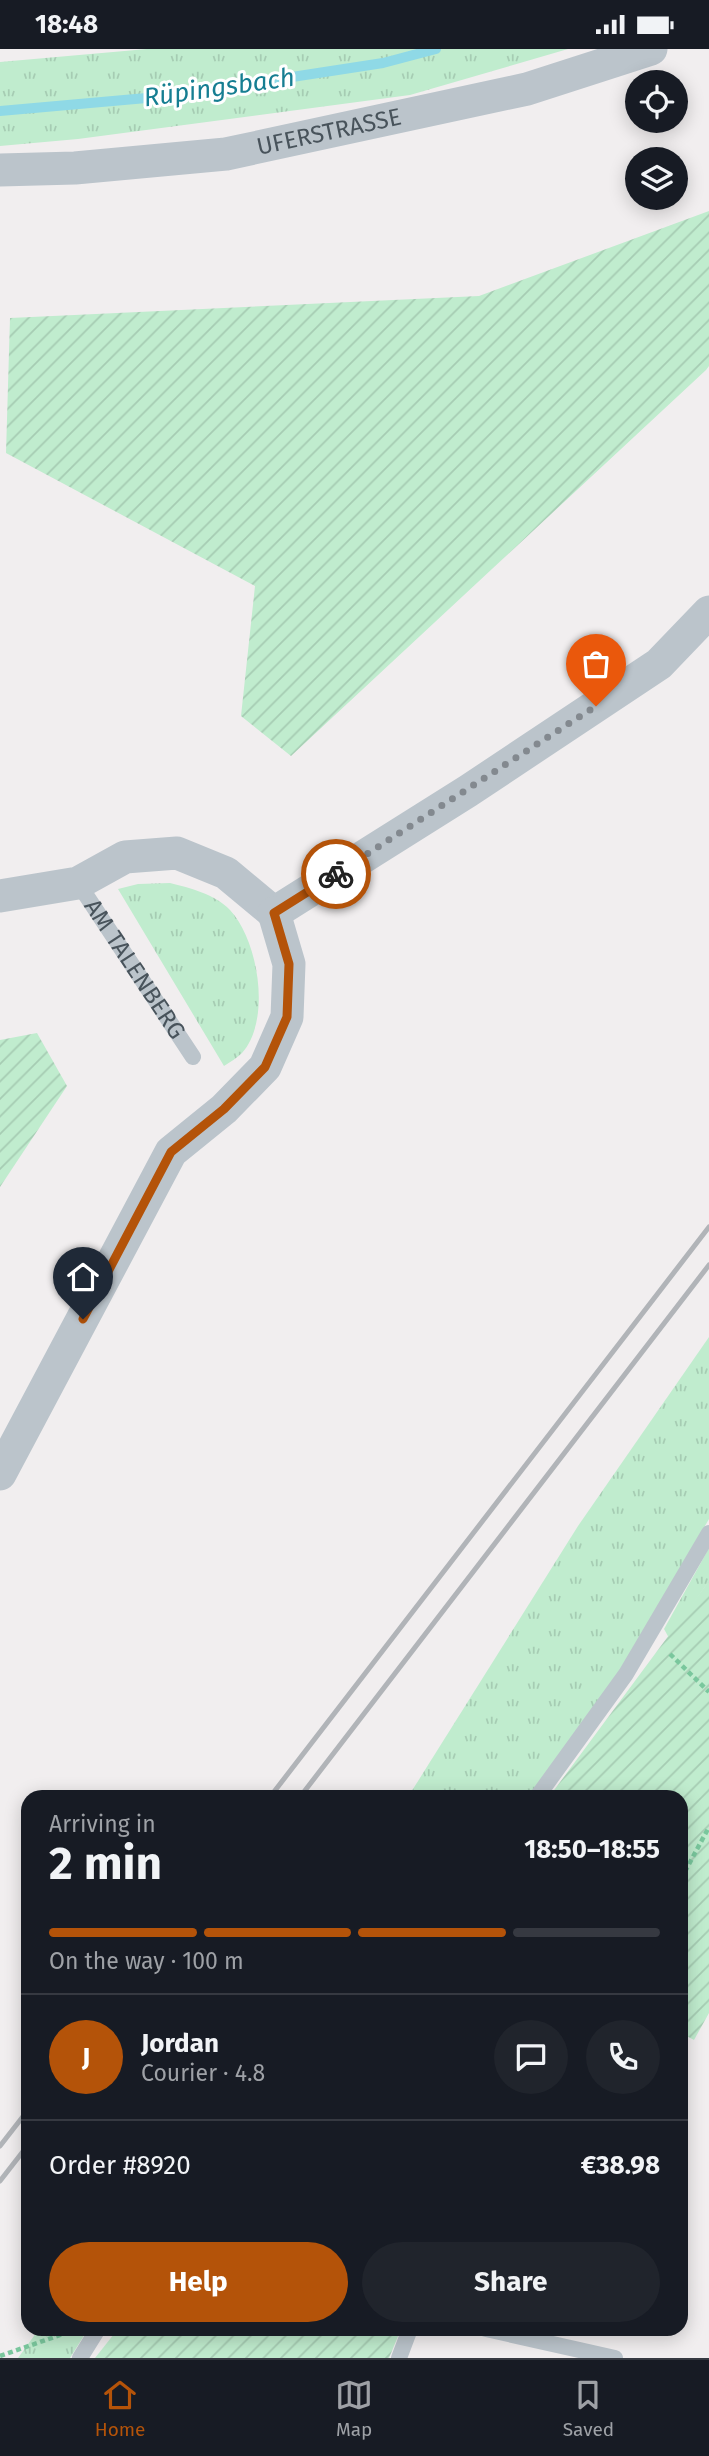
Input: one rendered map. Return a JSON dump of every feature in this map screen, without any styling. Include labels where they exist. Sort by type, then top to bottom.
[{"type":"street","name":"UFERSTRASSE","points":[[0,170],[75,168],[226,155],[527,89],[651,49]]},
{"type":"street","points":[[274,913],[468,791],[659,664],[709,612]]},
{"type":"street","points":[[0,896],[78,883],[125,856],[177,853],[226,873],[274,913],[289,964],[287,1017],[265,1067],[224,1109],[171,1152],[0,1474]]},
{"type":"lane","name":"AM TALENBERG","points":[[78,883],[193,1056]]},
{"type":"lane","points":[[542,1790],[626,1674],[709,1533]]},
{"type":"lane","points":[[80,2358],[94,2336]]},
{"type":"lane","points":[[399,2358],[407,2336]]},
{"type":"lane","points":[[517,2336],[615,2358]]},
{"type":"path","points":[[650,1634],[709,1692]]},
{"type":"path","points":[[688,1866],[709,1827]]},
{"type":"path","points":[[0,2356],[58,2336]]},
{"type":"green space","points":[[147,49],[568,49],[410,95],[78,139],[0,146],[0,62]]},
{"type":"green space","points":[[709,211],[709,366],[706,370],[291,756],[241,716],[255,586],[6,453],[10,318],[479,296]]},
{"type":"green space","points":[[170,883],[202,892],[224,904],[240,923],[254,959],[258,980],[257,1021],[242,1053],[224,1066],[118,889],[138,884]]},
{"type":"green space","points":[[37,1033],[67,1086],[0,1187],[0,1040]]},
{"type":"green space","points":[[709,1337],[709,1519],[618,1676],[535,1790],[412,1790],[578,1526]]},
{"type":"green space","points":[[709,1548],[709,1581],[669,1638],[664,1629]]},
{"type":"green space","points":[[709,1581],[709,2013],[694,2040],[688,2037],[688,1790],[554,1790]]},
{"type":"green space","points":[[34,2336],[84,2336],[70,2358],[18,2358]]},
{"type":"green space","points":[[112,2336],[398,2336],[389,2358],[95,2358]]},
{"type":"waterway","name":"Rüpingsbach","points":[[0,111],[169,96],[383,63],[436,49]]},
{"type":"railway","points":[[275,1790],[709,1227]]},
{"type":"railway","points":[[305,1790],[709,1265]]},
{"type":"railway","points":[[0,2146],[21,2119]]},
{"type":"railway","points":[[0,2181],[21,2154]]},
{"type":"way so far","points":[[336,874],[596,706]]},
{"type":"route","points":[[83,1319],[171,1152],[224,1109],[265,1067],[287,1017],[289,964],[274,913],[336,874]]}]
